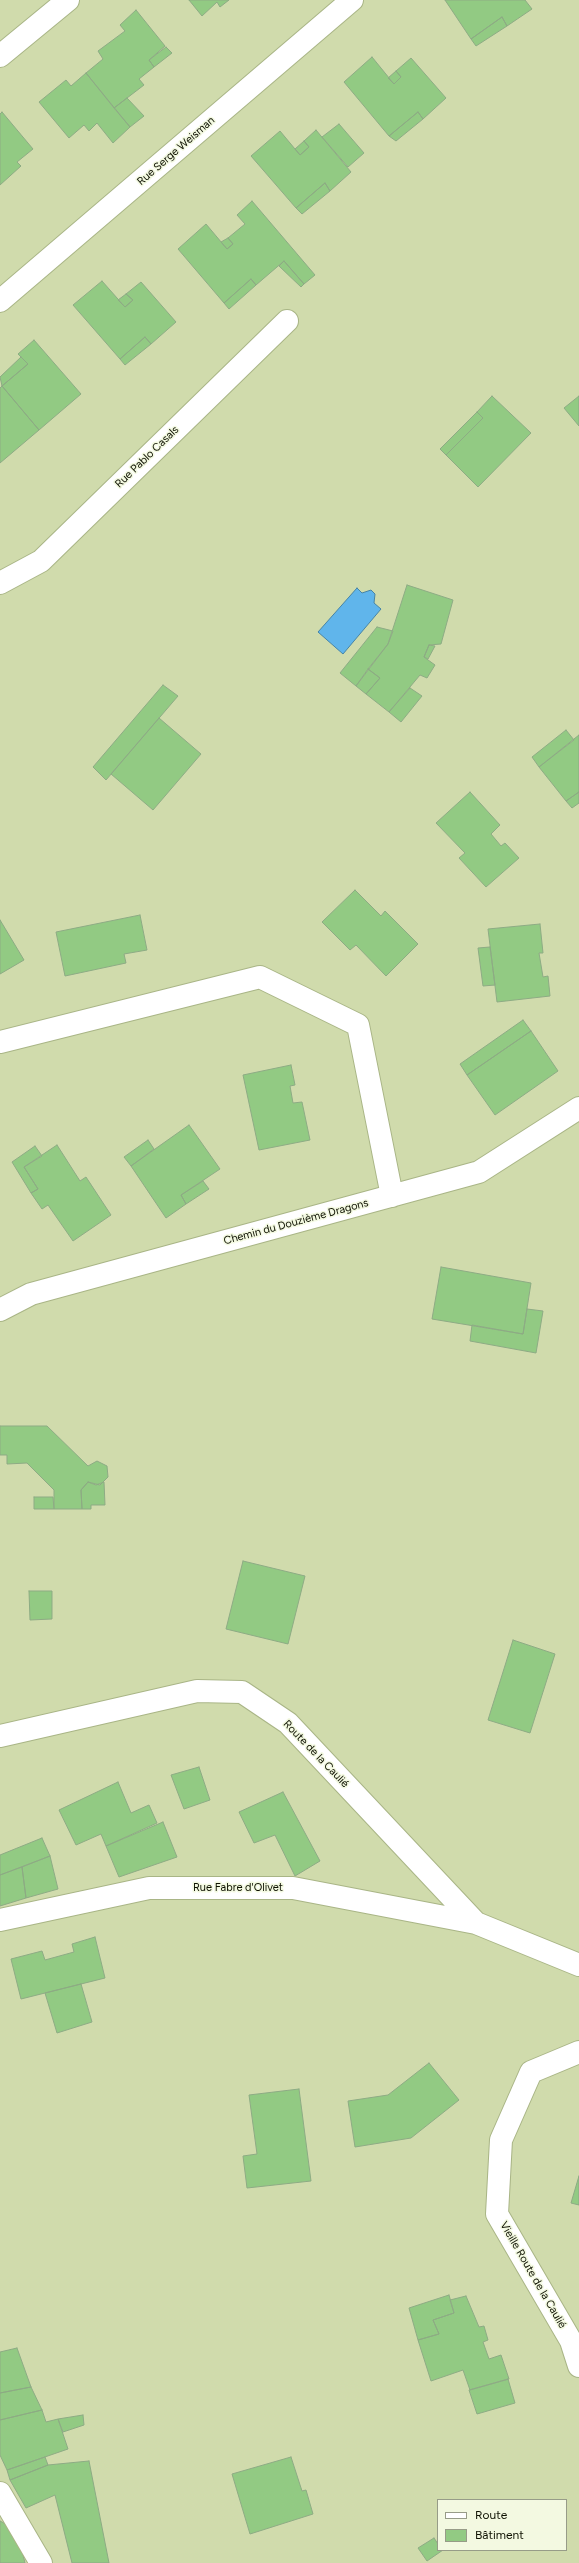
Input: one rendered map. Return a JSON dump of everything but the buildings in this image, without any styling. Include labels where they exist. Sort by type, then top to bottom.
[{"type":"street","points":[[0,56],[68,0]]},
{"type":"street","name":"Rue Serge Weisman","points":[[0,301],[352,0]]},
{"type":"street","name":"Rue Pablo Casals","points":[[0,583],[41,561],[287,321]]},
{"type":"street","points":[[0,1042],[260,977],[358,1025],[392,1196]]},
{"type":"street","name":"Chemin du Douzième Dragons","points":[[0,1310],[31,1294],[479,1172],[579,1108]]},
{"type":"street","name":"Route de la Caulié","points":[[0,1736],[197,1691],[242,1692],[288,1723],[476,1923],[579,1965]]},
{"type":"street","name":"Rue Fabre d'Olivet","points":[[0,1920],[149,1888],[293,1888],[476,1923]]},
{"type":"street","name":"Vieille Route de la Caulié","points":[[579,2052],[531,2072],[501,2140],[497,2214],[571,2341],[579,2366]]},
{"type":"street","points":[[0,2493],[41,2563]]},
{"type":"water","points":[[357,588],[362,593],[371,590],[375,594],[374,603],[381,609],[343,654],[318,632]]}]
